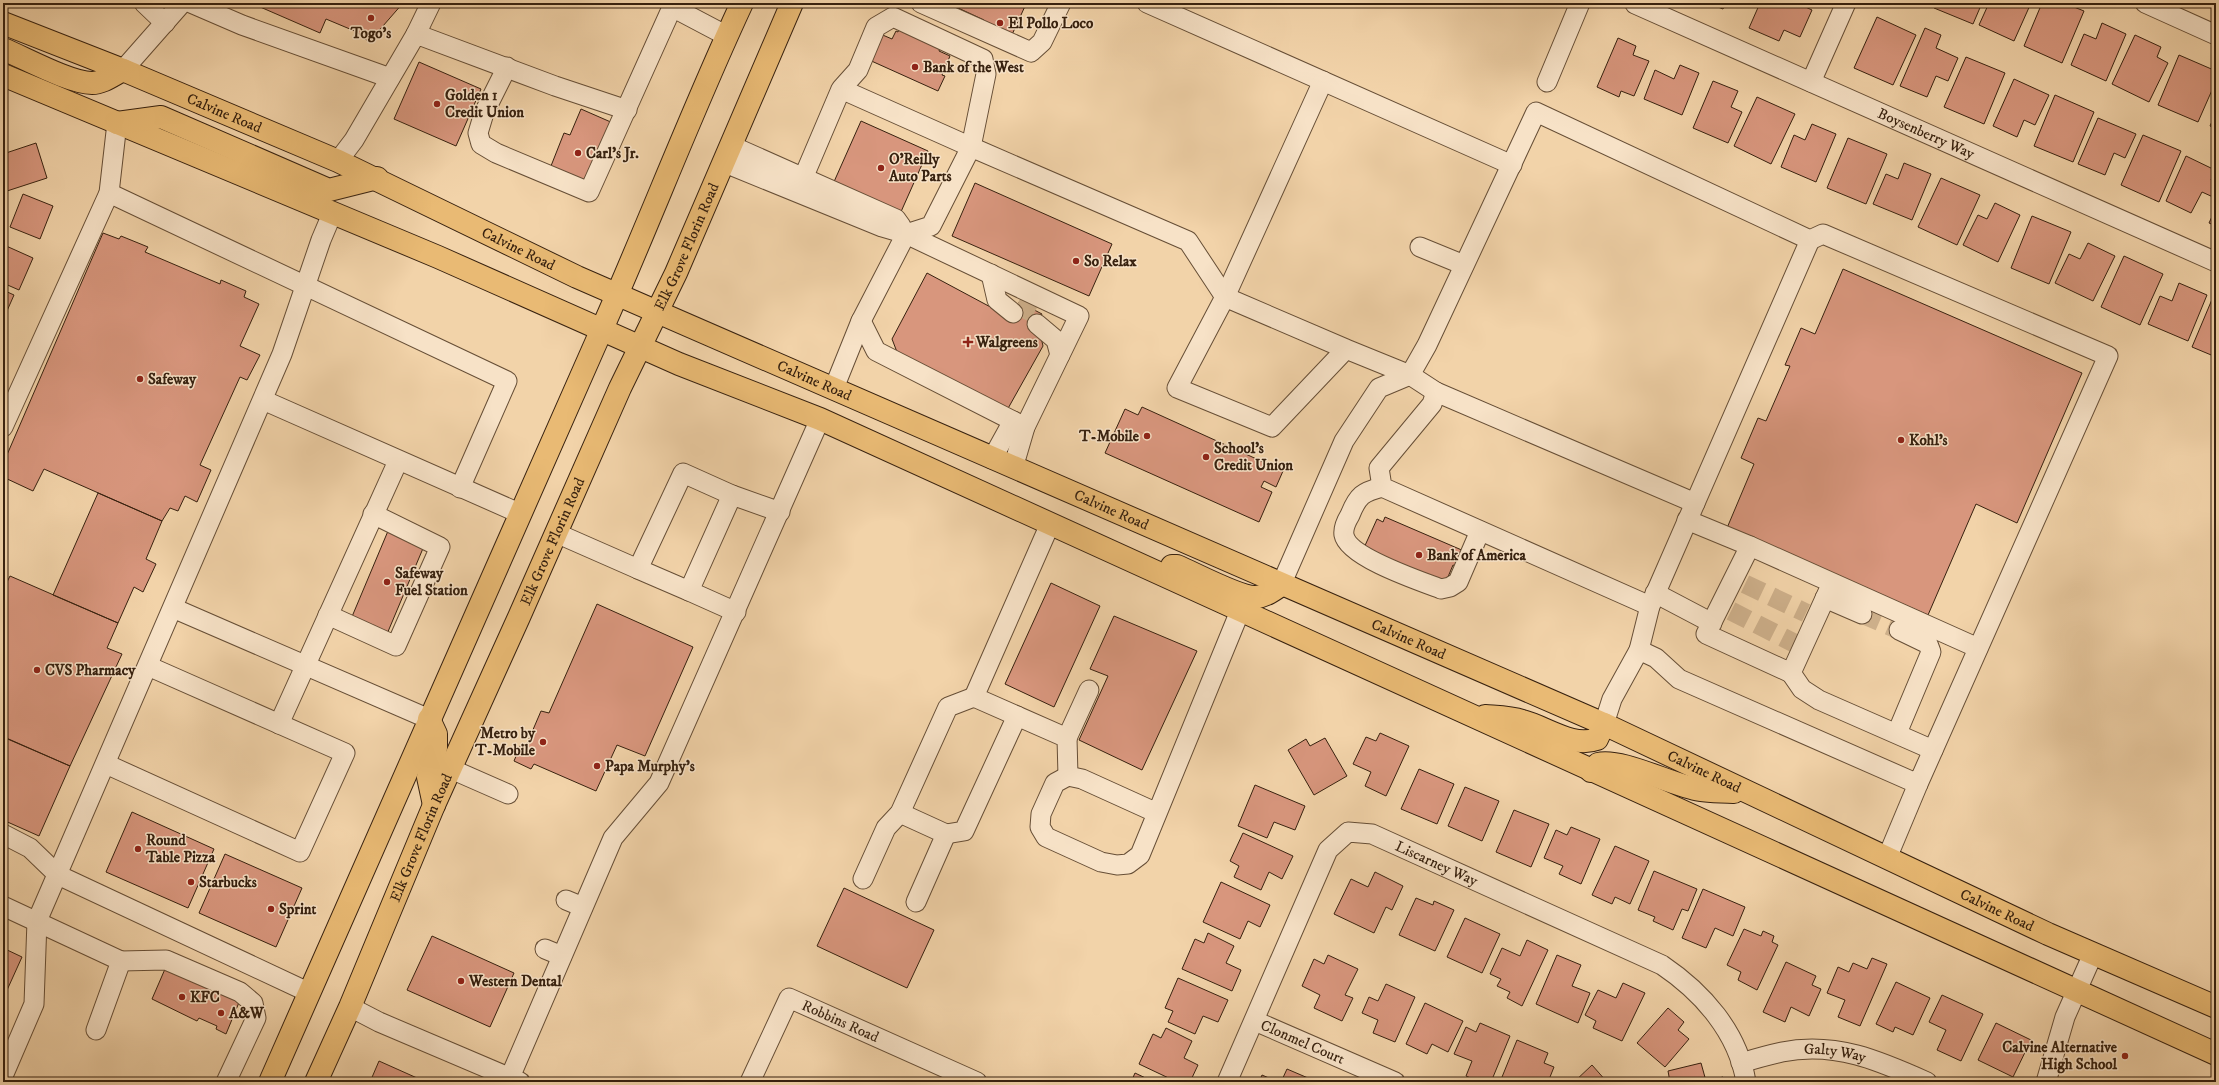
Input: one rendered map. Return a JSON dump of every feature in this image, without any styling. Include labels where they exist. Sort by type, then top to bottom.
[{"type":"main road","points":[[270,1082],[519,513],[602,330],[701,94],[742,3]]},
{"type":"main road","name":"Elk Grove Florin Road","points":[[316,1082],[350,1006],[434,805],[640,347],[658,312],[728,154],[792,3]]},
{"type":"main road","name":"Calvine Road","points":[[3,23],[122,70],[377,178],[577,277],[834,388],[992,459],[1281,585],[1604,724],[1747,793],[2093,954],[2216,1007]]},
{"type":"main road","points":[[3,49],[79,81],[93,83],[107,79],[122,70]]},
{"type":"main road","points":[[3,75],[332,214],[438,257],[640,347],[820,420],[2216,1054]]},
{"type":"main road","points":[[117,123],[161,117],[329,190],[377,178]]},
{"type":"main road","points":[[1137,564],[1177,566],[1243,594],[1256,597],[1269,594],[1281,585]]},
{"type":"main road","points":[[1464,713],[1522,720],[1577,741],[1588,742],[1597,739],[1604,724]]},
{"type":"main road","points":[[429,719],[436,734],[436,748],[428,777],[434,805]]},
{"type":"main road","points":[[1592,771],[1598,764],[1609,764],[1626,767],[1700,790],[1747,793]]},
{"type":"street","points":[[144,3],[165,23]]},
{"type":"street","points":[[122,70],[182,3]]},
{"type":"street","points":[[190,3],[242,25],[390,78]]},
{"type":"street","points":[[338,161],[354,140],[416,34],[431,3]]},
{"type":"street","points":[[921,3],[1031,52],[1042,42],[1061,3]]},
{"type":"street","points":[[1147,3],[1512,165]]},
{"type":"street","points":[[1547,82],[1580,3]]},
{"type":"street","points":[[1811,82],[1846,3]]},
{"type":"street","points":[[2145,3],[2216,35]]},
{"type":"street","name":"Boysenberry Way","points":[[1636,4],[2216,262]]},
{"type":"street","points":[[507,67],[482,120],[478,133],[481,144],[496,153],[589,192],[673,5],[727,36]]},
{"type":"street","points":[[804,176],[841,89],[858,70],[876,27],[894,17],[984,59],[986,74],[971,147],[931,226],[906,234],[860,322],[834,388]]},
{"type":"street","points":[[416,34],[627,110]]},
{"type":"street","points":[[1322,81],[1226,296],[1178,388],[1272,427],[1346,349]]},
{"type":"street","points":[[841,89],[1188,241],[1226,296],[1346,349],[1410,375],[1436,392],[1695,503]]},
{"type":"street","points":[[1281,585],[1344,441],[1379,388],[1410,375],[1512,165],[1536,112],[1810,240]]},
{"type":"street","points":[[3,427],[109,193],[117,123]]},
{"type":"street","points":[[728,154],[804,176],[896,218],[906,234]]},
{"type":"street","points":[[728,154],[882,227],[906,234],[1079,316],[1063,349],[1019,424],[992,459]]},
{"type":"street","points":[[109,193],[507,381],[460,488]]},
{"type":"street","points":[[3,1076],[34,1004],[37,921],[263,400],[282,354],[305,286],[332,214]]},
{"type":"street","points":[[1604,724],[1612,699],[1639,650],[1652,600],[1810,240],[1824,234],[2108,356],[1918,784],[1887,858]]},
{"type":"street","points":[[1420,247],[1464,265]]},
{"type":"street","points":[[996,277],[1015,309]]},
{"type":"street","points":[[1039,321],[1063,349]]},
{"type":"street","points":[[860,322],[876,351],[1019,424]]},
{"type":"street","points":[[1382,487],[1379,468],[1432,404],[1436,392]]},
{"type":"street","points":[[263,400],[398,461],[519,513]]},
{"type":"street","points":[[350,1006],[379,1022],[513,1081],[562,956],[575,904],[612,838],[659,783],[820,420]]},
{"type":"street","points":[[1013,468],[1019,424]]},
{"type":"street","points":[[279,724],[398,461]]},
{"type":"street","points":[[638,569],[683,473],[732,496],[780,512]]},
{"type":"street","points":[[1480,531],[1458,582],[1450,587],[1440,589],[1370,560],[1352,549],[1344,536],[1346,523],[1353,506],[1363,492],[1382,487],[1480,531],[1652,600],[1721,614]]},
{"type":"street","points":[[689,591],[732,496]]},
{"type":"street","points":[[328,615],[396,646],[440,547],[373,514]]},
{"type":"street","points":[[1687,520],[1750,546],[1829,590],[1862,614]]},
{"type":"street","points":[[974,697],[1050,524]]},
{"type":"street","points":[[556,533],[736,612]]},
{"type":"street","points":[[1750,546],[1739,581],[1721,614],[1706,634],[1791,673],[1802,689],[1819,700],[1933,750]]},
{"type":"street","points":[[1829,590],[1978,648]]},
{"type":"street","points":[[1791,673],[1799,645],[1811,616],[1829,590]]},
{"type":"street","points":[[173,608],[429,719]]},
{"type":"street","points":[[1157,813],[1082,779],[1068,776],[1055,783],[1042,814],[1040,827],[1046,837],[1101,862],[1128,864],[1140,855],[1240,611]]},
{"type":"street","points":[[1897,733],[1931,652],[1928,644],[1899,630]]},
{"type":"street","points":[[1639,650],[1656,658],[1679,679],[1918,784]]},
{"type":"street","points":[[106,764],[300,852],[345,753],[148,666]]},
{"type":"street","points":[[1068,776],[1067,738],[1089,690]]},
{"type":"street","points":[[863,880],[886,828],[900,813],[948,707],[974,697],[1067,738]]},
{"type":"street","points":[[900,813],[946,834],[964,831],[1017,716]]},
{"type":"street","points":[[451,768],[508,794]]},
{"type":"street","name":"Liscarney Way","points":[[1227,1082],[1255,1021],[1328,850],[1348,832],[1372,834],[1662,964],[1697,992],[1718,1018],[1729,1036],[1741,1063],[1746,1082]]},
{"type":"street","points":[[3,834],[30,848],[58,875],[310,993]]},
{"type":"street","points":[[916,902],[946,834]]},
{"type":"street","points":[[3,906],[121,961],[166,960],[240,992],[253,1003],[256,1018],[226,1082]]},
{"type":"street","points":[[545,949],[562,956]]},
{"type":"street","points":[[2046,1082],[2065,1017],[2093,954]]},
{"type":"street","points":[[96,1030],[121,961]]},
{"type":"street","name":"Robbins Road","points":[[750,1082],[789,998],[977,1082]]},
{"type":"street","name":"Clonmel Court","points":[[1255,1021],[1395,1082]]},
{"type":"street","name":"Galty Way","points":[[1741,1063],[1783,1052],[1824,1049],[1865,1056],[1926,1082]]},
{"type":"building","points":[[251,3],[403,3],[369,42],[357,32],[326,19],[320,33]]},
{"type":"building","name":"El Pollo Loco","points":[[958,3],[1026,4],[1010,39],[981,26],[984,20],[956,7]]},
{"type":"building","points":[[1708,3],[1726,3],[1723,9]]},
{"type":"building","points":[[1760,3],[1797,3],[1812,10],[1800,37],[1784,30],[1779,41],[1749,28]]},
{"type":"building","points":[[1936,3],[1982,3],[1973,24],[1934,8]]},
{"type":"building","points":[[1989,3],[2031,3],[2014,41],[1979,25]]},
{"type":"building","points":[[2042,3],[2064,3],[2084,11],[2062,63],[2024,46]]},
{"type":"building","points":[[1877,17],[1916,35],[1893,85],[1854,68]]},
{"type":"building","points":[[2102,23],[2126,34],[2106,81],[2071,65],[2084,34],[2096,39]]},
{"type":"building","points":[[1925,28],[1941,35],[1936,48],[1958,58],[1948,81],[1936,76],[1927,97],[1900,86]]},
{"type":"building","name":"Bank of the West","points":[[899,29],[940,48],[939,51],[950,56],[942,75],[945,76],[938,91],[867,59],[878,33],[892,39],[896,31],[898,32]]},
{"type":"building","points":[[2135,35],[2161,47],[2157,57],[2168,63],[2149,102],[2112,84]]},
{"type":"building","points":[[1618,38],[1636,46],[1633,55],[1649,61],[1634,96],[1621,91],[1619,97],[1597,87]]},
{"type":"building","points":[[2179,55],[2216,71],[2216,81],[2198,122],[2158,105]]},
{"type":"building","points":[[1966,57],[2005,73],[1984,124],[1944,107]]},
{"type":"building","name":"Golden 1 Credit Union","points":[[419,62],[481,89],[456,146],[394,119]]},
{"type":"building","points":[[1680,65],[1699,73],[1682,115],[1644,99],[1655,70],[1674,79]]},
{"type":"building","points":[[2014,79],[2049,95],[2035,125],[2024,120],[2017,137],[1993,126]]},
{"type":"building","points":[[1713,81],[1738,91],[1731,107],[1742,112],[1728,143],[1693,128]]},
{"type":"building","points":[[2055,95],[2094,112],[2073,162],[2034,146]]},
{"type":"building","points":[[1757,97],[1795,114],[1771,164],[1734,146]]},
{"type":"building","name":"Carl's Jr.","points":[[581,109],[613,123],[588,182],[549,171],[564,133],[570,135]]},
{"type":"building","points":[[2216,112],[2216,129],[2210,126]]},
{"type":"building","points":[[2098,118],[2136,134],[2125,158],[2114,153],[2105,175],[2078,164]]},
{"type":"building","name":"O'Reilly Auto Parts","points":[[861,121],[928,151],[900,214],[833,184]]},
{"type":"building","points":[[1812,124],[1836,134],[1816,182],[1781,167],[1794,135],[1805,140]]},
{"type":"building","points":[[2143,135],[2181,151],[2159,202],[2121,185]]},
{"type":"building","points":[[1848,138],[1887,154],[1866,204],[1827,188]]},
{"type":"building","points":[[36,143],[47,178],[7,191],[3,178],[3,154]]},
{"type":"building","points":[[2186,156],[2215,170],[2211,180],[2216,182],[2216,191],[2213,197],[2202,192],[2191,213],[2166,201]]},
{"type":"building","points":[[1904,163],[1931,174],[1912,220],[1873,204],[1886,174],[1898,179]]},
{"type":"building","points":[[1941,178],[1980,195],[1957,245],[1918,227]]},
{"type":"building","points":[[975,183],[1112,244],[1089,296],[952,236]]},
{"type":"building","points":[[23,194],[53,206],[40,239],[10,227]]},
{"type":"building","points":[[1995,203],[2020,215],[1998,262],[1963,245],[1978,215],[1987,219]]},
{"type":"building","points":[[2216,208],[2216,226],[2209,223]]},
{"type":"building","points":[[2032,216],[2071,232],[2049,284],[2011,268]]},
{"type":"building","name":"Safeway","points":[[103,233],[119,239],[121,236],[148,247],[145,252],[220,284],[221,280],[246,291],[244,297],[259,304],[240,346],[260,355],[247,380],[240,377],[200,465],[211,470],[197,502],[185,496],[178,511],[170,508],[162,521],[44,469],[33,491],[3,477],[3,464]]},
{"type":"building","points":[[2088,243],[2115,256],[2093,301],[2055,283],[2069,254],[2080,259]]},
{"type":"building","points":[[4,245],[33,258],[19,290],[3,283]]},
{"type":"building","points":[[2124,256],[2163,274],[2140,325],[2101,307]]},
{"type":"building","name":"Kohl's","points":[[1843,269],[2082,373],[2017,523],[1976,504],[1928,615],[1727,528],[1754,464],[1741,458],[1758,418],[1766,421],[1790,366],[1785,365],[1801,328],[1815,334]]},
{"type":"building","name":"Walgreens","points":[[927,273],[1011,318],[1019,302],[1042,314],[1034,330],[1040,333],[1043,346],[1006,412],[897,352],[892,339]]},
{"type":"building","points":[[2179,283],[2207,295],[2188,341],[2148,324],[2160,296],[2172,301]]},
{"type":"building","points":[[3,290],[14,295],[3,320]]},
{"type":"building","points":[[2213,297],[2216,299],[2216,357],[2192,347]]},
{"type":"building","points":[[1142,407],[1283,471],[1276,487],[1264,481],[1261,487],[1272,492],[1259,522],[1105,453],[1125,409],[1138,415]]},
{"type":"building","points":[[98,493],[162,521],[146,559],[156,564],[143,592],[134,587],[118,623],[53,595]]},
{"type":"building","name":"Bank of America","points":[[1385,517],[1464,551],[1458,567],[1453,565],[1445,584],[1363,550],[1377,519],[1383,522]]},
{"type":"building","name":"Safeway Fuel Station","points":[[388,531],[424,546],[387,634],[351,619]]},
{"type":"building","points":[[10,576],[118,623],[107,648],[122,654],[70,766],[3,737],[3,590]]},
{"type":"building","points":[[1051,583],[1100,606],[1054,707],[1005,684]]},
{"type":"building","points":[[597,604],[693,647],[645,756],[617,745],[596,791],[534,764],[531,769],[514,761],[521,744],[526,746],[541,711],[549,713]]},
{"type":"building","points":[[1114,616],[1197,651],[1142,770],[1079,740],[1108,676],[1090,669]]},
{"type":"building","points":[[1380,733],[1409,746],[1386,796],[1365,786],[1371,772],[1353,764],[1366,737],[1376,741]]},
{"type":"building","points":[[4,737],[70,766],[39,836],[3,820]]},
{"type":"building","points":[[1325,738],[1347,776],[1314,795],[1288,750],[1306,739],[1310,746]]},
{"type":"building","points":[[1419,769],[1454,784],[1437,824],[1401,809]]},
{"type":"building","points":[[1255,785],[1305,806],[1295,830],[1274,822],[1267,838],[1238,826]]},
{"type":"building","points":[[1465,787],[1499,801],[1482,841],[1448,826]]},
{"type":"building","points":[[1514,810],[1549,824],[1531,867],[1496,852]]},
{"type":"building","points":[[132,812],[214,849],[188,908],[106,872]]},
{"type":"building","points":[[1571,827],[1600,839],[1581,884],[1559,874],[1563,866],[1544,858],[1556,830],[1567,835]]},
{"type":"building","points":[[1243,833],[1293,856],[1282,879],[1269,872],[1261,890],[1234,877],[1239,866],[1230,861]]},
{"type":"building","points":[[1615,846],[1649,861],[1630,904],[1615,897],[1612,904],[1592,895]]},
{"type":"building","points":[[225,854],[302,888],[276,947],[199,913]]},
{"type":"building","points":[[1654,871],[1697,889],[1688,911],[1682,909],[1673,930],[1653,921],[1655,917],[1638,910]]},
{"type":"building","points":[[1375,872],[1403,886],[1392,910],[1386,907],[1374,933],[1334,914],[1351,879],[1368,887]]},
{"type":"building","points":[[1221,882],[1270,905],[1260,927],[1248,921],[1240,939],[1203,922]]},
{"type":"building","points":[[844,888],[934,930],[907,988],[817,946]]},
{"type":"building","points":[[1703,889],[1745,907],[1733,936],[1715,928],[1706,948],[1682,938]]},
{"type":"building","points":[[1416,898],[1433,905],[1434,901],[1454,910],[1435,951],[1399,935]]},
{"type":"building","points":[[1465,918],[1500,934],[1482,973],[1447,957]]},
{"type":"building","points":[[1744,929],[1761,936],[1763,931],[1774,936],[1772,942],[1778,945],[1757,990],[1738,980],[1741,972],[1727,965]]},
{"type":"building","points":[[1208,933],[1234,946],[1226,963],[1241,970],[1232,991],[1182,969],[1195,939],[1204,943]]},
{"type":"building","name":"Western Dental","points":[[432,936],[514,973],[490,1027],[407,990]]},
{"type":"building","points":[[1527,940],[1548,950],[1522,1006],[1507,998],[1510,992],[1497,986],[1501,979],[1490,974],[1502,948],[1520,956]]},
{"type":"building","points":[[3,948],[22,957],[3,999]]},
{"type":"building","points":[[1328,955],[1358,969],[1345,995],[1353,998],[1342,1021],[1314,1008],[1320,995],[1302,986],[1314,959],[1324,964]]},
{"type":"building","points":[[1557,955],[1581,965],[1572,986],[1590,993],[1578,1023],[1536,1004]]},
{"type":"building","points":[[1872,958],[1887,964],[1860,1026],[1838,1017],[1845,1000],[1827,993],[1838,967],[1849,972],[1853,963],[1867,969]]},
{"type":"building","points":[[1786,962],[1816,976],[1812,985],[1821,989],[1809,1016],[1791,1007],[1785,1022],[1763,1012]]},
{"type":"building","points":[[165,969],[240,1000],[226,1034],[216,1029],[217,1026],[199,1018],[197,1021],[152,999]]},
{"type":"building","points":[[1178,978],[1228,1000],[1218,1022],[1203,1016],[1195,1034],[1168,1022],[1173,1011],[1165,1008]]},
{"type":"building","points":[[1896,982],[1930,998],[1913,1035],[1895,1027],[1893,1032],[1876,1024]]},
{"type":"building","points":[[1623,983],[1645,993],[1622,1041],[1593,1028],[1596,1021],[1585,1015],[1598,990],[1616,998]]},
{"type":"building","points":[[1386,984],[1415,997],[1395,1042],[1373,1033],[1378,1020],[1362,1013],[1369,997],[1378,1001]]},
{"type":"building","points":[[1942,995],[1983,1014],[1961,1061],[1937,1050],[1946,1030],[1929,1022]]},
{"type":"building","points":[[1425,1003],[1463,1021],[1448,1052],[1432,1044],[1427,1054],[1406,1044]]},
{"type":"building","points":[[1668,1008],[1684,1022],[1678,1030],[1689,1039],[1665,1067],[1637,1043]]},
{"type":"building","points":[[1480,1023],[1510,1036],[1491,1082],[1480,1082],[1466,1076],[1472,1061],[1454,1054],[1466,1027],[1476,1032]]},
{"type":"building","points":[[1996,1023],[2031,1040],[2013,1077],[1978,1060]]},
{"type":"building","points":[[1166,1028],[1192,1041],[1184,1058],[1198,1065],[1190,1082],[1177,1082],[1139,1064],[1153,1034],[1161,1038]]},
{"type":"building","points":[[1517,1040],[1548,1053],[1544,1063],[1554,1067],[1548,1082],[1500,1082]]},
{"type":"building","points":[[379,1061],[426,1082],[370,1082]]},
{"type":"building","points":[[1701,1063],[1706,1081],[1723,1077],[1724,1082],[1670,1082],[1668,1071]]},
{"type":"building","points":[[1592,1065],[1607,1082],[1574,1082]]},
{"type":"building","points":[[1287,1069],[1315,1081],[1281,1082]]},
{"type":"building","points":[[1135,1073],[1154,1082],[1131,1082]]},
{"type":"building","points":[[1262,1075],[1278,1082],[1259,1082]]},
{"type":"tunnel","points":[[1017,305],[1041,317]]},
{"type":"tunnel","points":[[1745,584],[1806,613]]},
{"type":"tunnel","points":[[1731,611],[1794,643]]},
{"type":"tunnel","points":[[1862,614],[1899,630]]},
{"type":"place","name":"Togo's","points":[[371,18]]},
{"type":"place","name":"El Pollo Loco","points":[[1000,23]]},
{"type":"place","name":"Bank of the West","points":[[915,67]]},
{"type":"place","name":"Golden 1 Credit Union","points":[[437,104]]},
{"type":"place","name":"Carl's Jr.","points":[[578,153]]},
{"type":"place","name":"O'Reilly Auto Parts","points":[[881,168]]},
{"type":"place","name":"So Relax","points":[[1076,261]]},
{"type":"place","name":"Walgreens","points":[[968,342]]},
{"type":"place","name":"Safeway","points":[[140,379]]},
{"type":"place","name":"T-Mobile","points":[[1147,436]]},
{"type":"place","name":"Kohl's","points":[[1901,440]]},
{"type":"place","name":"School's Credit Union","points":[[1206,457]]},
{"type":"place","name":"Bank of America","points":[[1419,555]]},
{"type":"place","name":"Safeway Fuel Station","points":[[387,582]]},
{"type":"place","name":"CVS Pharmacy","points":[[37,670]]},
{"type":"place","name":"Metro by T-Mobile","points":[[543,742]]},
{"type":"place","name":"Papa Murphy's","points":[[597,766]]},
{"type":"place","name":"Round Table Pizza","points":[[138,849]]},
{"type":"place","name":"Starbucks","points":[[191,882]]},
{"type":"place","name":"Sprint","points":[[271,909]]},
{"type":"place","name":"Western Dental","points":[[461,981]]},
{"type":"place","name":"KFC","points":[[182,997]]},
{"type":"place","name":"A&W","points":[[221,1013]]},
{"type":"place","name":"Calvine Alternative High School","points":[[2125,1056]]}]
